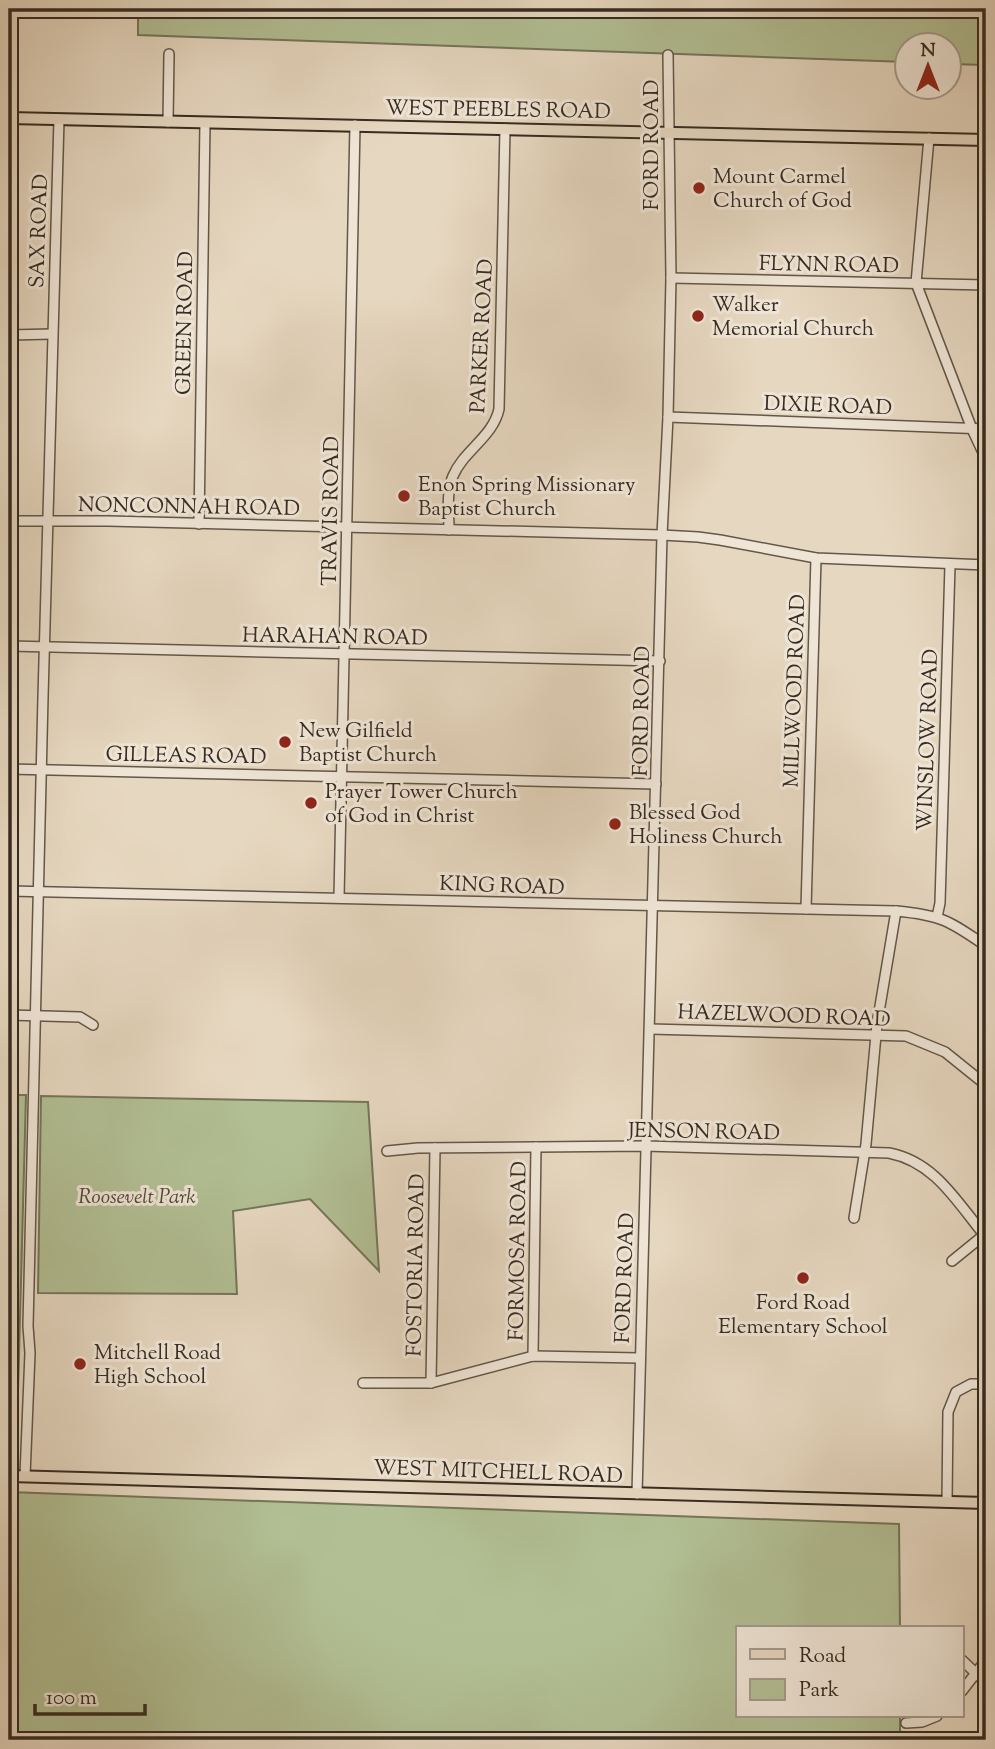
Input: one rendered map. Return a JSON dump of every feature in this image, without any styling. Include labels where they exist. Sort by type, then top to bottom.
[{"type":"main road","name":"WEST PEEBLES ROAD","points":[[9,118],[986,140]]},
{"type":"main road","name":"WEST MITCHELL ROAD","points":[[9,1476],[986,1503]]},
{"type":"street","points":[[168,122],[169,54]]},
{"type":"street","name":"FORD ROAD","points":[[637,1494],[671,278],[668,55]]},
{"type":"street","name":"SAX ROAD","points":[[25,1476],[30,1353],[28,1326],[46,521],[58,119]]},
{"type":"street","name":"GREEN ROAD","points":[[198,524],[205,123]]},
{"type":"street","name":"TRAVIS ROAD","points":[[339,898],[355,125]]},
{"type":"street","name":"PARKER ROAD","points":[[449,530],[449,489],[453,475],[463,459],[493,425],[499,409],[505,129]]},
{"type":"street","points":[[929,138],[916,283],[986,459]]},
{"type":"street","name":"FLYNN ROAD","points":[[671,278],[986,285]]},
{"type":"street","points":[[9,335],[52,334]]},
{"type":"street","name":"DIXIE ROAD","points":[[667,416],[986,429]]},
{"type":"street","name":"NONCONNAH ROAD","points":[[9,520],[662,535],[709,539],[816,558],[986,565]]},
{"type":"street","name":"MILLWOOD ROAD","points":[[807,909],[816,558]]},
{"type":"street","name":"WINSLOW ROAD","points":[[937,917],[940,903],[950,565]]},
{"type":"street","name":"HARAHAN ROAD","points":[[9,646],[660,661]]},
{"type":"street","name":"GILLEAS ROAD","points":[[9,769],[656,784]]},
{"type":"street","name":"KING ROAD","points":[[9,891],[896,911],[937,917],[960,927],[986,946]]},
{"type":"street","points":[[854,1218],[865,1152],[875,1034],[896,911]]},
{"type":"street","points":[[9,1015],[80,1017],[93,1025]]},
{"type":"street","name":"HAZELWOOD ROAD","points":[[650,1029],[906,1036],[945,1052],[986,1085]]},
{"type":"street","name":"JENSON ROAD","points":[[387,1151],[646,1146],[895,1154],[925,1167],[941,1181],[985,1236]]},
{"type":"street","name":"FORMOSA ROAD","points":[[533,1356],[536,1147]]},
{"type":"street","name":"FOSTORIA ROAD","points":[[431,1383],[435,1148]]},
{"type":"street","points":[[952,1261],[985,1236]]},
{"type":"street","points":[[363,1383],[431,1383],[533,1356],[639,1358]]},
{"type":"street","points":[[947,1502],[948,1412],[956,1392],[971,1384],[986,1384]]},
{"type":"street","points":[[964,1689],[986,1660]]},
{"type":"street","points":[[964,1662],[986,1683]]},
{"type":"street","points":[[906,1723],[932,1718]]},
{"type":"green space","points":[[986,9],[986,65],[964,64],[964,32],[894,32],[894,62],[138,35],[138,10]]},
{"type":"green space","points":[[9,1095],[26,1095],[16,1466],[9,1466]]},
{"type":"green space","name":"Roosevelt Park","points":[[41,1096],[368,1102],[379,1271],[310,1199],[233,1211],[237,1294],[38,1293]]},
{"type":"green space","points":[[9,1492],[899,1524],[900,1626],[736,1626],[736,1718],[900,1718],[900,1740],[9,1740]]},
{"type":"place","name":"Mount Carmel Church of God","points":[[699,188]]},
{"type":"place","name":"Walker Memorial Church","points":[[698,316]]},
{"type":"place","name":"Enon Spring Missionary Baptist Church","points":[[404,496]]},
{"type":"place","name":"New Gilfield Baptist Church","points":[[285,742]]},
{"type":"place","name":"Prayer Tower Church of God in Christ","points":[[311,803]]},
{"type":"place","name":"Blessed God Holiness Church","points":[[615,824]]},
{"type":"place","name":"Ford Road Elementary School","points":[[803,1278]]},
{"type":"place","name":"Mitchell Road High School","points":[[80,1364]]}]
